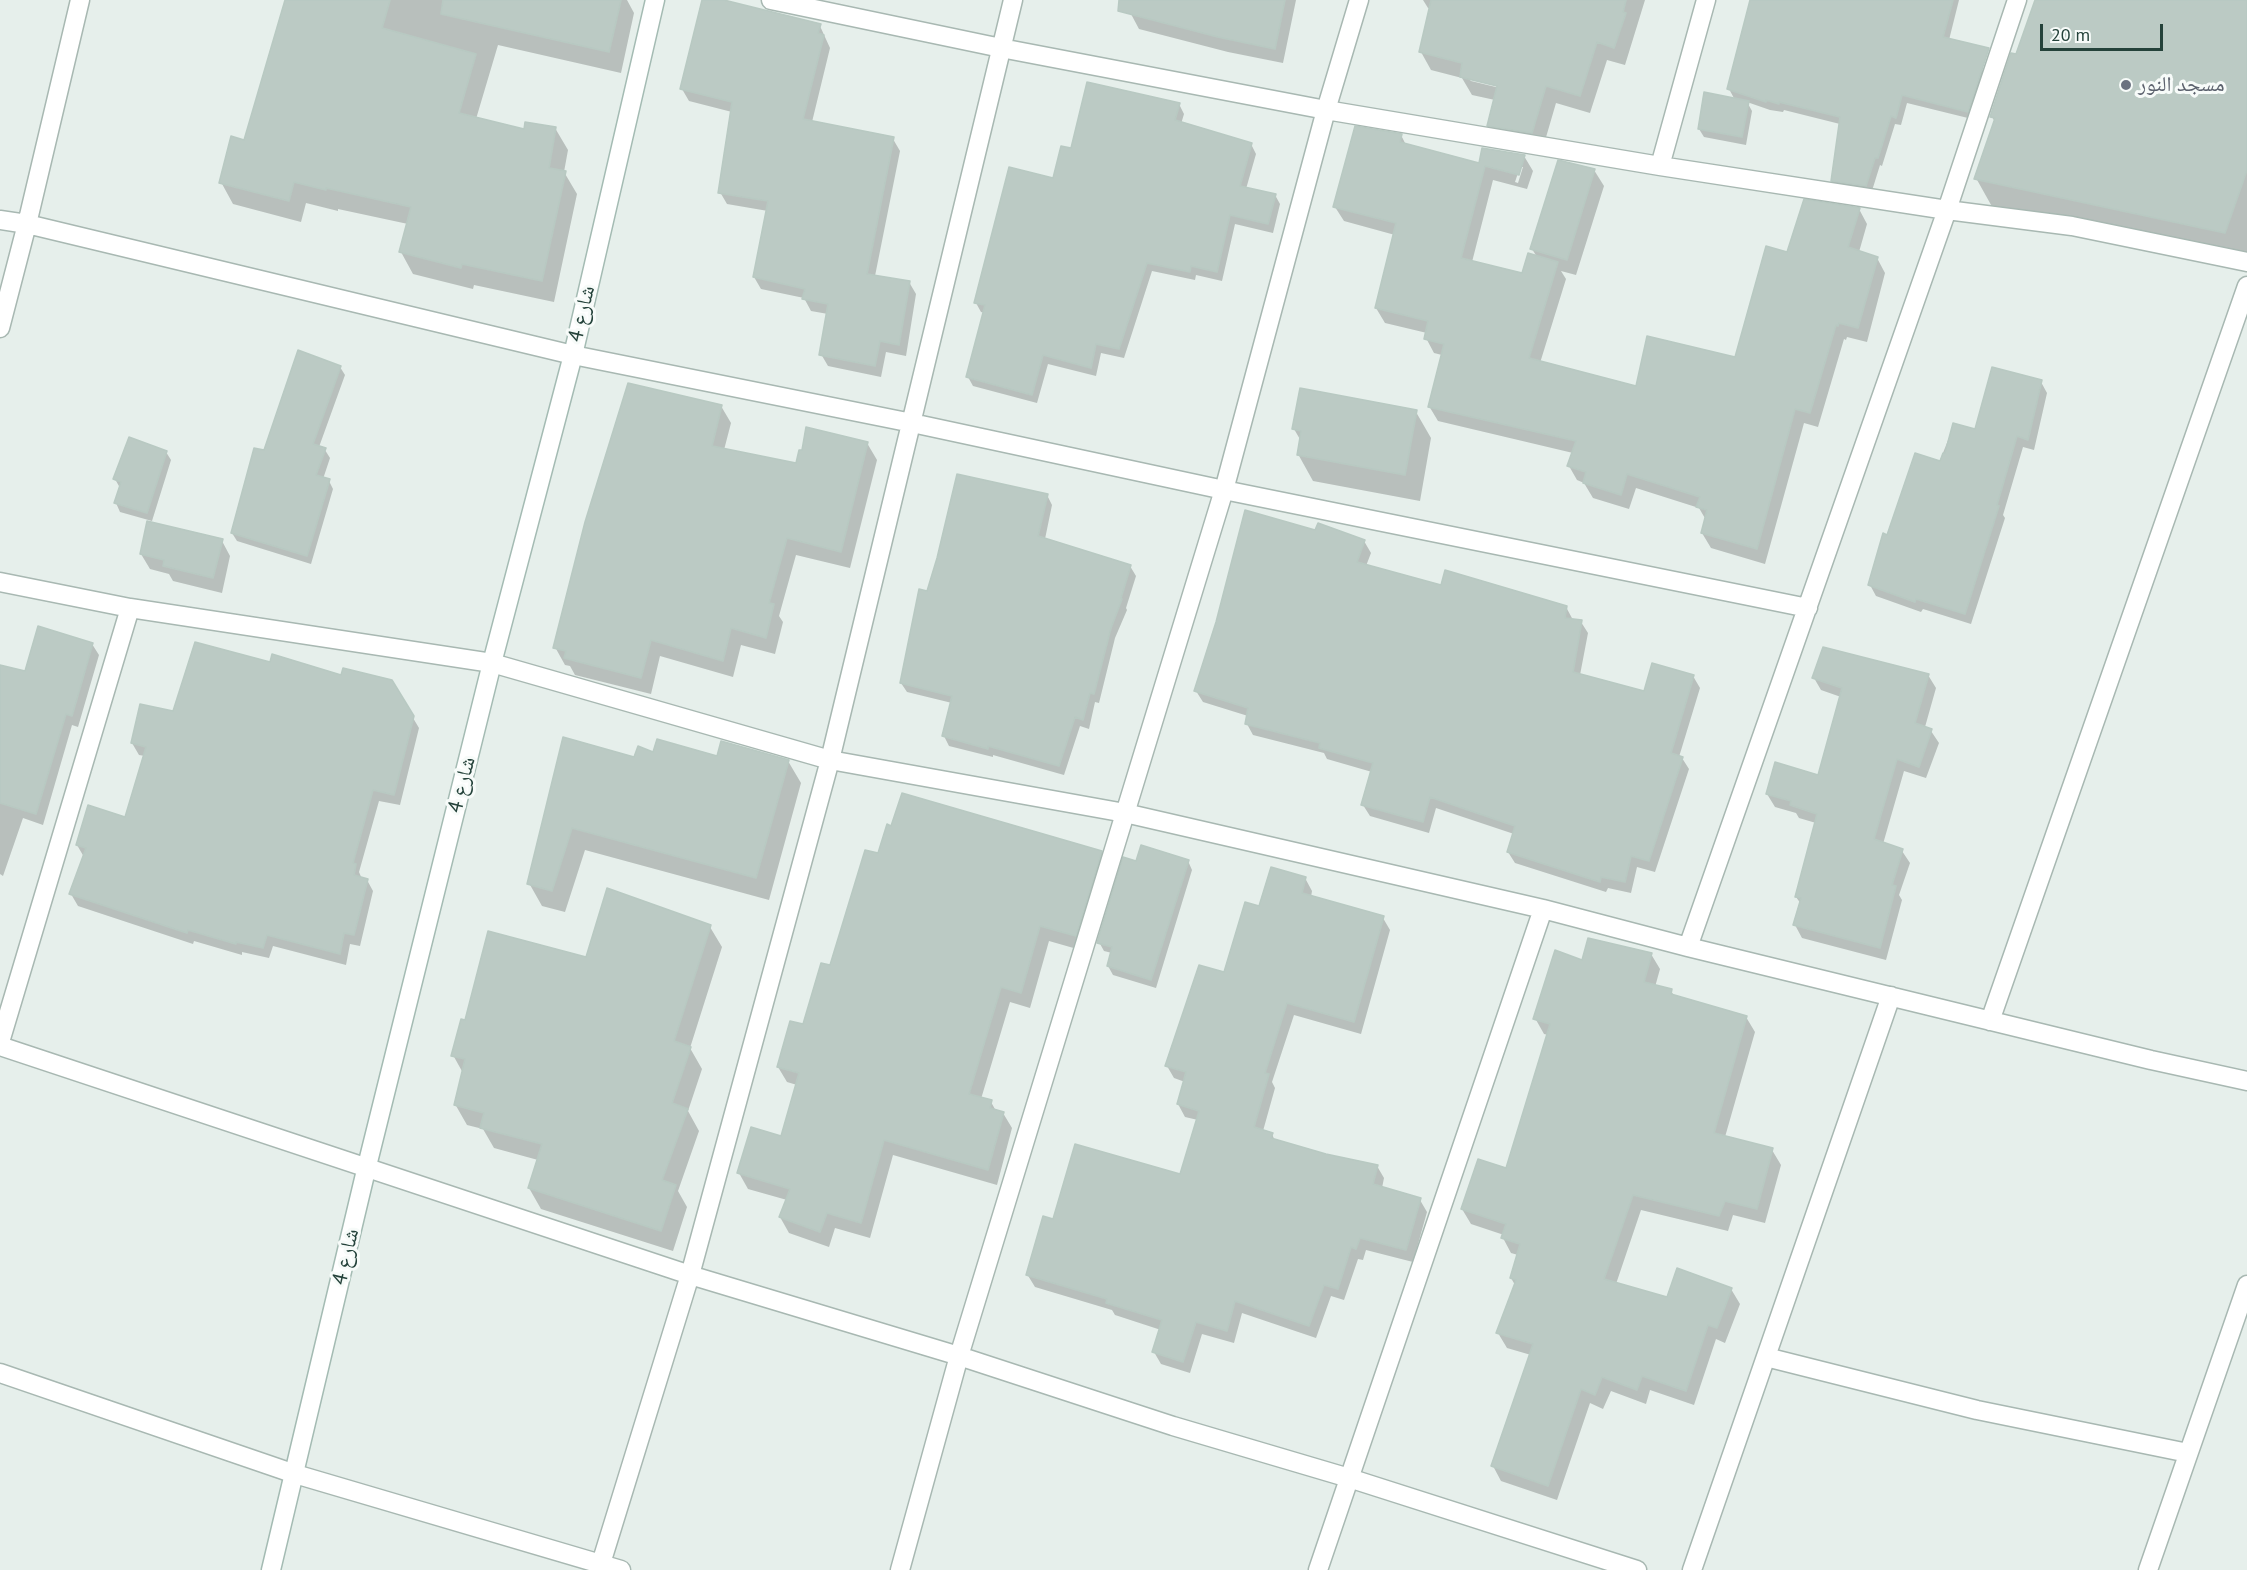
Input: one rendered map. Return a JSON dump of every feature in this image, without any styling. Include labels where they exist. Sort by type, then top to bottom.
[{"type":"street","points":[[0,328],[80,0]]},
{"type":"street","name":"شارع 4","points":[[272,1570],[367,1166],[492,663],[573,355],[655,0]]},
{"type":"street","points":[[771,0],[1001,48],[1326,110],[1660,166],[1947,210],[2072,226],[2247,261]]},
{"type":"street","points":[[600,1567],[690,1275],[830,760],[1013,0]]},
{"type":"street","points":[[900,1570],[959,1356],[1224,490],[1326,110],[1359,0]]},
{"type":"street","points":[[1660,166],[1706,0]]},
{"type":"street","points":[[1688,947],[1947,210],[2017,0]]},
{"type":"street","points":[[0,220],[27,224],[573,355],[1808,608]]},
{"type":"street","points":[[1989,1021],[2247,286]]},
{"type":"street","points":[[0,582],[130,608],[492,663],[830,760],[1125,813],[1543,909],[1989,1021],[2247,1081]]},
{"type":"street","points":[[130,608],[0,1044],[690,1275],[959,1356],[1173,1426],[1349,1478],[1637,1570]]},
{"type":"street","points":[[1318,1570],[1543,909]]},
{"type":"street","points":[[1692,1570],[1891,996]]},
{"type":"street","points":[[2148,1570],[2247,1285]]},
{"type":"street","points":[[1766,1357],[1977,1410],[2188,1453]]},
{"type":"street","points":[[0,1373],[295,1474],[600,1567],[621,1570]]},
{"type":"building","points":[[285,0],[390,0],[382,28],[476,54],[459,113],[524,129],[525,122],[556,127],[549,168],[566,171],[542,281],[462,264],[461,268],[399,252],[411,207],[294,182],[289,201],[219,183],[231,136],[244,140]]},
{"type":"building","points":[[443,0],[621,0],[609,52],[441,14]]},
{"type":"building","points":[[702,0],[724,0],[821,24],[818,33],[824,35],[803,119],[894,137],[867,274],[910,281],[899,345],[880,341],[875,366],[819,355],[828,304],[802,299],[805,289],[753,277],[768,201],[718,193],[732,102],[680,89]]},
{"type":"building","points":[[1119,0],[1285,0],[1275,49],[1118,11]]},
{"type":"building","points":[[1431,0],[1626,0],[1623,12],[1626,13],[1614,48],[1597,42],[1580,96],[1546,86],[1532,133],[1487,126],[1497,86],[1460,77],[1462,63],[1419,52]]},
{"type":"building","points":[[1750,0],[1953,0],[1943,37],[1989,48],[1968,112],[1902,95],[1896,118],[1891,116],[1878,158],[1875,158],[1866,186],[1831,181],[1840,117],[1779,102],[1779,104],[1766,100],[1766,102],[1727,89]]},
{"type":"building","name":"مسجد النور","points":[[2035,0],[2247,0],[2247,170],[2225,233],[1974,179],[1995,118],[1990,117],[2011,53],[2016,54]]},
{"type":"building","points":[[1087,82],[1180,103],[1175,120],[1252,143],[1240,186],[1276,194],[1268,224],[1230,215],[1217,272],[1191,266],[1190,272],[1147,263],[1119,349],[1096,344],[1091,368],[1043,355],[1032,395],[966,377],[985,305],[974,303],[1009,167],[1053,178],[1061,146],[1071,148]]},
{"type":"building","points":[[1704,92],[1749,101],[1742,137],[1698,129]]},
{"type":"building","points":[[1355,126],[1402,134],[1400,142],[1479,163],[1482,148],[1525,155],[1519,175],[1485,166],[1461,258],[1522,273],[1528,253],[1558,262],[1529,358],[1636,386],[1647,336],[1735,357],[1766,246],[1787,252],[1804,199],[1860,208],[1848,247],[1878,257],[1858,328],[1839,323],[1838,326],[1836,325],[1810,413],[1795,409],[1757,549],[1701,533],[1707,510],[1696,507],[1700,497],[1627,474],[1621,495],[1583,483],[1586,472],[1567,466],[1576,441],[1428,407],[1444,344],[1424,339],[1428,321],[1375,308],[1396,223],[1333,207]]},
{"type":"building","points":[[1558,160],[1595,169],[1567,260],[1530,249]]},
{"type":"building","points":[[298,350],[341,366],[313,444],[326,448],[316,475],[330,479],[307,556],[231,533],[254,448],[264,450]]},
{"type":"building","points":[[1992,367],[2042,380],[2028,440],[2017,436],[1997,505],[1999,506],[1965,614],[1916,599],[1915,602],[1868,585],[1883,533],[1887,535],[1915,453],[1940,461],[1945,453],[1953,423],[1975,429]]},
{"type":"building","points":[[628,383],[722,405],[712,446],[796,463],[799,450],[802,450],[806,427],[868,442],[841,552],[787,538],[769,603],[774,604],[766,638],[731,628],[723,661],[651,640],[641,678],[564,658],[566,651],[553,648],[585,522]]},
{"type":"building","points":[[1300,388],[1417,410],[1405,475],[1297,455],[1301,431],[1292,429]]},
{"type":"building","points":[[129,437],[167,451],[147,513],[114,503],[121,482],[113,479]]},
{"type":"building","points":[[957,474],[1048,494],[1038,536],[1131,565],[1111,628],[1094,694],[1090,693],[1083,720],[1075,717],[1059,766],[942,736],[952,696],[900,683],[919,589],[927,591]]},
{"type":"building","points":[[1245,510],[1315,530],[1318,523],[1365,540],[1357,562],[1441,585],[1445,570],[1567,606],[1565,618],[1582,620],[1573,672],[1644,691],[1652,663],[1694,675],[1671,753],[1683,757],[1649,861],[1631,856],[1625,882],[1601,877],[1600,882],[1507,852],[1515,826],[1430,797],[1423,822],[1361,805],[1373,763],[1319,748],[1320,743],[1245,724],[1248,708],[1194,691],[1216,622]]},
{"type":"building","points":[[147,521],[223,539],[213,578],[163,566],[164,560],[140,554]]},
{"type":"building","points":[[38,626],[93,643],[72,716],[66,714],[36,814],[0,803],[0,665],[25,671]]},
{"type":"building","points":[[195,642],[270,662],[272,654],[341,675],[343,668],[392,680],[414,716],[394,795],[373,790],[353,863],[356,864],[354,875],[368,879],[354,935],[344,933],[340,954],[267,935],[263,948],[236,942],[236,944],[188,930],[187,933],[69,894],[86,848],[76,845],[88,805],[125,817],[146,747],[131,743],[140,704],[173,711]]},
{"type":"building","points":[[1823,647],[1929,674],[1915,723],[1932,729],[1919,767],[1897,759],[1874,839],[1903,849],[1892,885],[1896,886],[1880,948],[1793,925],[1801,898],[1795,897],[1817,814],[1790,805],[1791,801],[1766,794],[1775,762],[1818,775],[1842,688],[1812,678]]},
{"type":"building","points":[[563,737],[634,757],[638,746],[653,752],[657,739],[717,756],[721,741],[789,760],[756,878],[572,828],[552,891],[527,884]]},
{"type":"building","points":[[902,793],[1102,851],[1076,936],[1040,926],[1021,993],[1001,987],[969,1094],[992,1100],[990,1108],[1004,1112],[988,1170],[884,1140],[861,1223],[827,1213],[820,1232],[779,1217],[790,1189],[737,1173],[751,1127],[781,1136],[799,1073],[777,1067],[790,1021],[803,1024],[821,963],[830,965],[865,850],[878,853],[887,824],[891,826]]},
{"type":"building","points":[[1141,845],[1189,860],[1151,980],[1107,966],[1112,947],[1097,943],[1123,857],[1136,861]]},
{"type":"building","points":[[1271,867],[1306,877],[1302,893],[1384,916],[1354,1022],[1287,1003],[1265,1073],[1269,1074],[1254,1127],[1273,1133],[1271,1138],[1326,1154],[1378,1165],[1373,1184],[1421,1198],[1406,1250],[1360,1238],[1356,1249],[1351,1247],[1338,1289],[1324,1285],[1309,1326],[1235,1301],[1227,1331],[1196,1322],[1183,1362],[1152,1352],[1162,1320],[1106,1303],[1107,1299],[1026,1275],[1043,1216],[1053,1219],[1075,1144],[1180,1174],[1199,1111],[1177,1104],[1186,1072],[1165,1066],[1199,965],[1224,972],[1245,902],[1259,906]]},
{"type":"building","points":[[607,888],[711,925],[674,1041],[691,1047],[672,1103],[688,1109],[662,1180],[676,1185],[661,1231],[528,1188],[542,1144],[480,1128],[484,1113],[454,1105],[465,1059],[451,1056],[461,1019],[465,1020],[488,931],[586,957]]},
{"type":"building","points":[[1588,938],[1652,953],[1644,982],[1672,989],[1671,994],[1747,1016],[1714,1133],[1773,1148],[1757,1209],[1725,1201],[1719,1216],[1633,1195],[1604,1279],[1667,1297],[1677,1268],[1732,1288],[1717,1328],[1708,1325],[1686,1391],[1642,1376],[1637,1390],[1602,1377],[1595,1395],[1581,1389],[1548,1486],[1491,1466],[1533,1344],[1496,1333],[1516,1280],[1510,1278],[1520,1244],[1501,1238],[1506,1224],[1461,1209],[1478,1159],[1506,1168],[1550,1024],[1533,1019],[1555,950],[1582,960]]},
{"type":"place","name":"مسجد النور","points":[[2126,85]]}]
